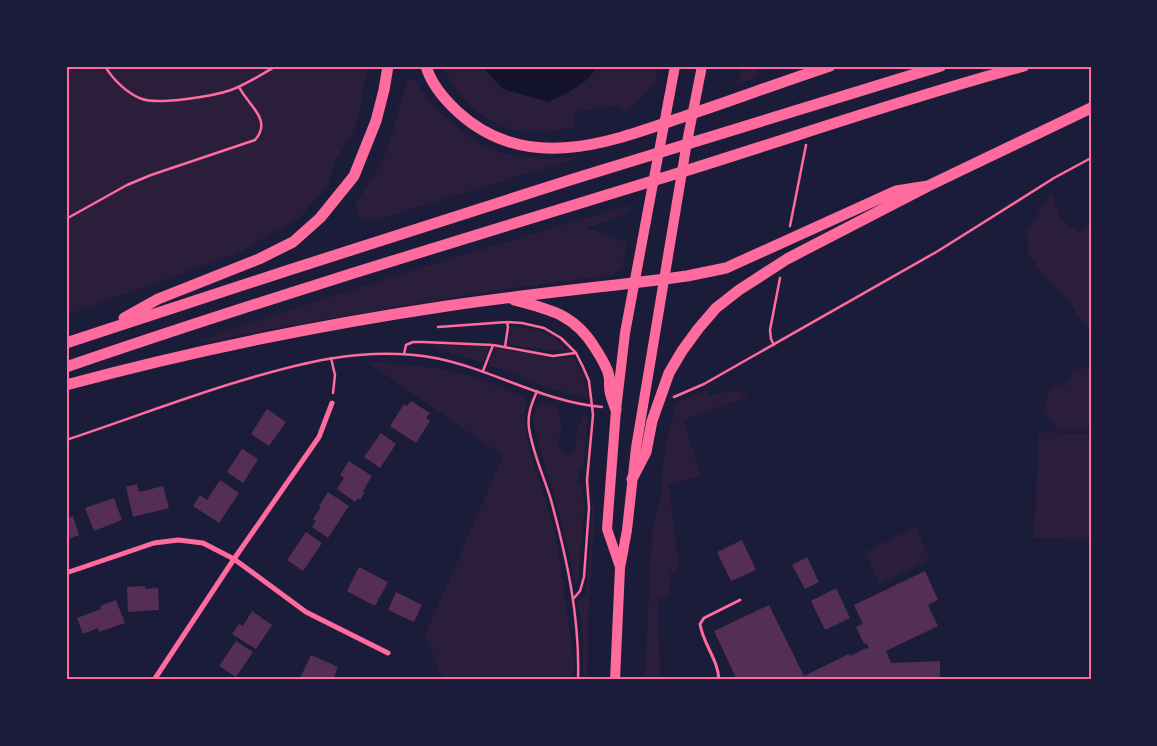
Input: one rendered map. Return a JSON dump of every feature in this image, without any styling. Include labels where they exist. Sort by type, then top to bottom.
[{"type":"highway","points":[[100,331],[158,299],[259,259],[293,242],[320,218],[354,176],[376,121],[388,66]]},
{"type":"highway","points":[[426,66],[436,88],[465,118],[483,131],[500,140],[516,145],[576,148],[616,139],[830,66]]},
{"type":"highway","points":[[66,343],[588,174],[941,66]]},
{"type":"highway","points":[[66,367],[170,331],[321,283],[698,167],[904,101],[1024,66]]},
{"type":"highway","points":[[632,479],[646,452],[652,421],[669,373],[698,329],[716,308],[771,268],[928,186],[1091,108]]},
{"type":"highway","points":[[66,385],[213,349],[330,325],[450,306],[666,279],[726,268],[896,191],[928,186]]},
{"type":"highway","points":[[508,299],[546,308],[562,315],[577,325],[589,338],[599,354],[608,375],[610,393],[616,410]]},
{"type":"main road","points":[[620,568],[607,529],[616,410],[625,334],[637,260],[645,228],[675,66]]},
{"type":"main road","points":[[615,680],[620,568],[627,530],[632,479],[702,66]]},
{"type":"street","points":[[154,680],[234,559],[319,436],[332,403]]},
{"type":"street","points":[[66,573],[154,543],[178,540],[203,544],[234,559],[306,612],[388,653]]},
{"type":"lane","points":[[719,680],[718,668],[701,634],[700,624],[704,618],[740,600]]},
{"type":"path","points":[[106,66],[108,72],[126,91],[144,100],[165,101],[229,91],[276,66]]},
{"type":"path","points":[[66,219],[127,185],[255,140],[261,134],[261,118],[239,87]]},
{"type":"path","points":[[790,229],[807,143]]},
{"type":"path","points":[[704,384],[938,251],[1054,178],[1091,158]]},
{"type":"path","points":[[774,345],[770,330],[781,276]]},
{"type":"path","points":[[505,347],[507,322]]},
{"type":"path","points":[[438,327],[507,322],[522,323],[544,328],[562,338],[576,353],[589,381],[593,415],[587,480],[589,508],[584,577],[580,591],[574,598]]},
{"type":"path","points":[[404,354],[406,345],[413,342],[446,342],[505,347],[552,356],[576,353]]},
{"type":"path","points":[[483,371],[493,346]]},
{"type":"path","points":[[66,440],[257,376],[331,358],[404,354],[435,358],[483,371],[566,400]]},
{"type":"path","points":[[331,358],[335,375],[332,403]]},
{"type":"path","points":[[537,391],[528,414],[529,428],[551,502],[574,598],[578,680]]},
{"type":"shaded area","points":[[66,66],[367,66],[360,111],[354,130],[338,157],[336,157],[327,187],[298,219],[236,254],[66,315]]},
{"type":"shaded area","points":[[443,66],[482,66],[503,89],[587,81],[598,66],[658,66],[655,83],[627,112],[616,105],[574,112],[575,127],[534,132],[507,128],[495,123],[474,109],[457,90]]},
{"type":"shaded area","points":[[482,66],[598,66],[582,83],[549,102],[503,89]]},
{"type":"shaded area","points":[[759,66],[755,78],[730,86],[739,78],[742,67],[716,67]]},
{"type":"shaded area","points":[[409,79],[414,79],[432,106],[473,140],[503,154],[548,159],[581,157],[373,221],[360,219],[355,205],[374,175],[386,151]]},
{"type":"shaded area","points":[[1051,192],[1060,219],[1079,232],[1091,224],[1091,330],[1082,323],[1068,298],[1045,278],[1028,253],[1027,232]]},
{"type":"shaded area","points":[[630,205],[628,214],[587,228],[627,243],[622,268],[613,275],[497,290],[282,327],[191,345],[217,334],[423,267]]},
{"type":"shaded area","points":[[511,326],[536,330],[550,336],[569,352],[509,345]]},
{"type":"shaded area","points":[[427,344],[489,346],[483,363],[438,350]]},
{"type":"shaded area","points":[[495,348],[564,358],[573,356],[584,379],[588,398],[552,389],[489,365]]},
{"type":"shaded area","points":[[365,361],[436,368],[472,376],[522,396],[526,403],[524,414],[529,447],[556,536],[574,661],[573,680],[445,680],[425,635],[503,456]]},
{"type":"shaded area","points":[[1091,366],[1091,429],[1058,429],[1043,411],[1050,389],[1065,386],[1073,372]]},
{"type":"shaded area","points":[[707,390],[709,395],[738,390],[749,396],[683,420],[701,476],[669,485],[679,568],[670,573],[669,594],[667,598],[658,599],[660,680],[645,680],[652,528],[661,499],[667,438],[677,402]]},
{"type":"shaded area","points":[[546,403],[556,406],[559,412],[561,426],[557,445],[563,453],[569,456],[575,448],[577,429],[584,413],[588,416],[583,469],[580,470],[578,485],[583,486],[584,511],[578,582],[575,582],[562,524],[534,427],[534,413],[539,404]]},
{"type":"shaded area","points":[[1039,432],[1091,434],[1091,540],[1034,538]]},
{"type":"shaded area","points":[[594,501],[587,680],[583,680],[583,636],[578,601],[586,595],[591,502]]},
{"type":"shaded area","points":[[916,527],[930,560],[880,584],[865,552]]},
{"type":"building","points":[[411,401],[430,413],[426,418],[430,421],[416,443],[390,426],[404,404],[407,406]]},
{"type":"building","points":[[267,409],[286,422],[269,446],[251,434]]},
{"type":"building","points":[[381,433],[396,444],[380,468],[364,457]]},
{"type":"building","points":[[242,449],[258,459],[243,483],[227,472]]},
{"type":"building","points":[[349,461],[372,476],[360,500],[358,498],[355,502],[337,489],[344,478],[340,475]]},
{"type":"building","points":[[220,480],[239,493],[219,523],[193,506],[200,495],[207,500]]},
{"type":"building","points":[[137,484],[139,492],[163,486],[169,508],[133,517],[126,487]]},
{"type":"building","points":[[328,492],[349,506],[328,538],[312,527],[316,521],[313,519]]},
{"type":"building","points":[[114,498],[122,520],[94,531],[85,508]]},
{"type":"building","points":[[73,516],[79,535],[66,540],[66,518]]},
{"type":"building","points":[[306,532],[322,543],[303,571],[287,560]]},
{"type":"building","points":[[742,540],[756,570],[731,581],[717,552]]},
{"type":"building","points":[[807,557],[819,582],[805,589],[792,565]]},
{"type":"building","points":[[359,567],[388,582],[375,606],[347,591]]},
{"type":"building","points":[[925,571],[938,600],[928,605],[938,626],[886,651],[891,663],[940,661],[940,680],[737,680],[714,631],[769,605],[804,676],[849,654],[850,656],[869,648],[866,643],[864,644],[856,627],[863,624],[854,605]]},
{"type":"building","points":[[145,586],[145,589],[158,588],[159,610],[128,612],[127,587]]},
{"type":"building","points":[[836,588],[850,618],[825,630],[811,601]]},
{"type":"building","points":[[396,592],[422,605],[414,622],[388,610]]},
{"type":"building","points":[[116,600],[125,623],[99,632],[98,628],[83,634],[77,618],[101,609],[100,606]]},
{"type":"building","points":[[252,611],[272,625],[256,649],[232,634],[239,624],[243,626]]},
{"type":"building","points":[[236,641],[253,652],[236,677],[219,666]]},
{"type":"building","points":[[311,655],[338,667],[333,680],[305,680],[300,678]]}]
